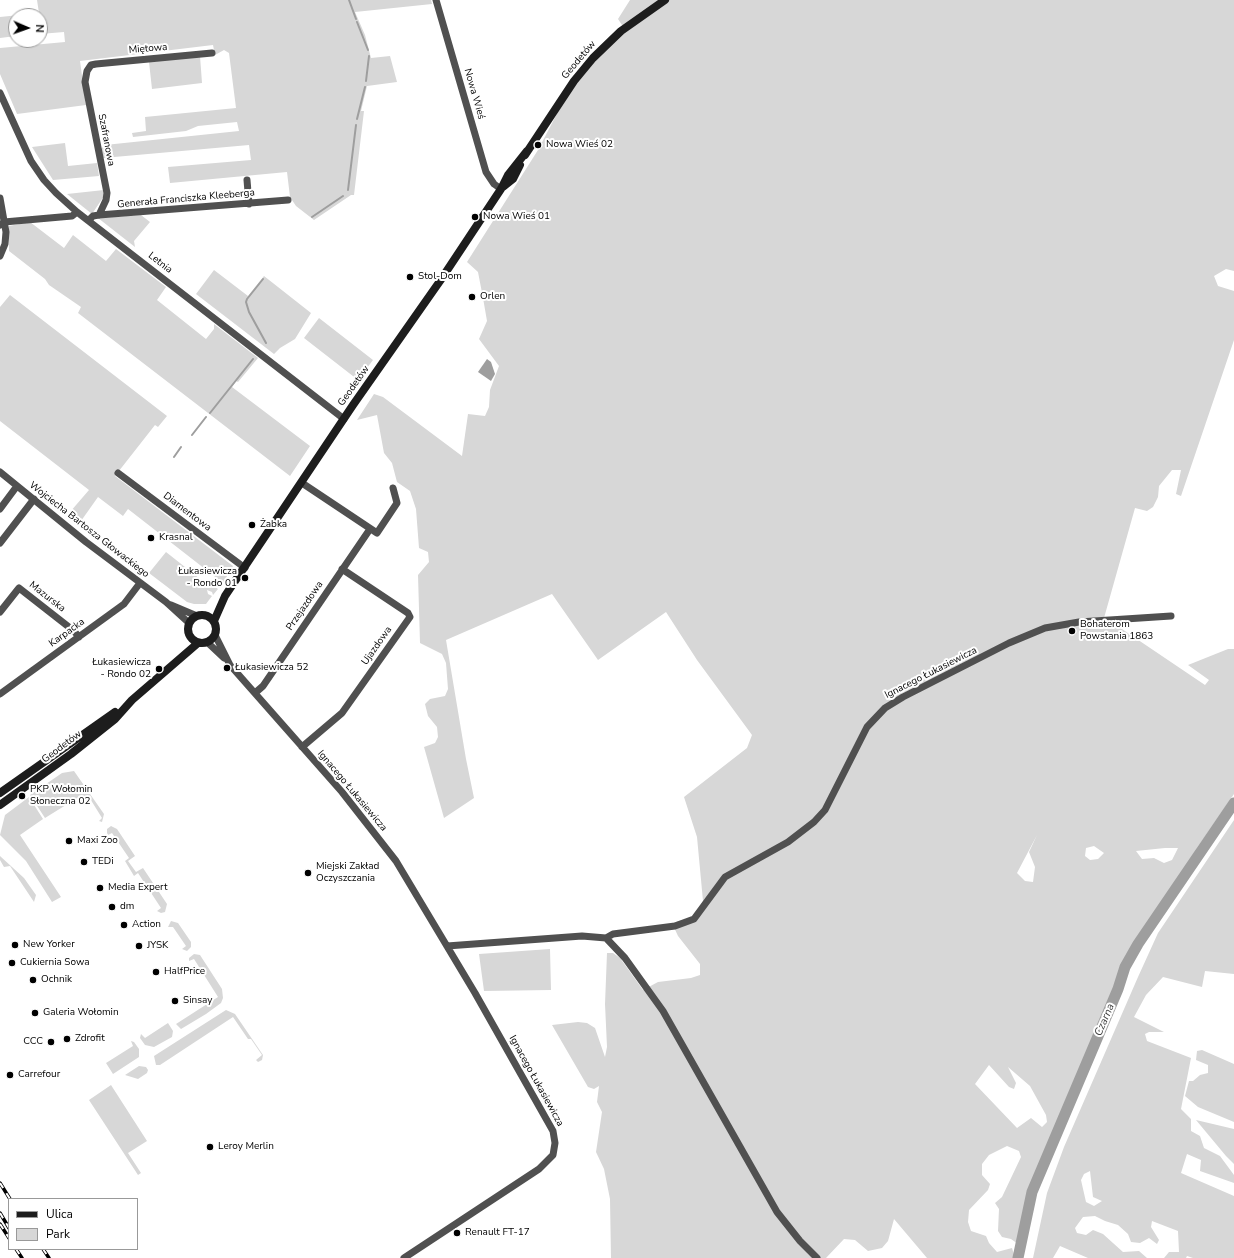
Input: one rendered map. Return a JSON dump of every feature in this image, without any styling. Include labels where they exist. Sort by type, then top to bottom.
[{"type":"main road","name":"Geodetów","points":[[214,621],[225,596],[302,484],[344,419],[420,311],[502,189],[508,175],[527,151],[574,81],[593,58],[621,30],[665,0]]},
{"type":"main road","name":"Geodetów","points":[[201,616],[225,596]]},
{"type":"main road","points":[[201,616],[214,621],[216,628],[215,635],[207,642],[198,643],[191,638],[188,631],[189,623],[201,616]]},
{"type":"main road","name":"Geodetów","points":[[175,662],[191,638]]},
{"type":"main road","name":"Geodetów","points":[[0,793],[132,700],[198,643]]},
{"type":"main road","name":"Geodetów","points":[[0,805],[71,754],[115,719],[132,700]]},
{"type":"street","name":"Nowa Wieś","points":[[436,0],[486,172],[494,184],[502,189]]},
{"type":"street","name":"Miętowa","points":[[89,68],[96,64],[212,52]]},
{"type":"street","name":"Szafranowa","points":[[89,68],[85,82],[107,193],[106,200],[99,215]]},
{"type":"street","name":"Letnia","points":[[0,93],[31,161],[49,186],[78,212],[344,419]]},
{"type":"street","points":[[247,180],[249,204]]},
{"type":"street","points":[[0,198],[5,244],[0,256]]},
{"type":"street","name":"Generała Franciszka Kleeberga","points":[[89,220],[93,216],[99,215],[288,200]]},
{"type":"street","points":[[2,224],[72,216],[78,212]]},
{"type":"street","name":"Wojciecha Bartosza Głowackiego","points":[[0,472],[166,602],[189,623]]},
{"type":"street","name":"Diamentowa","points":[[118,473],[245,568]]},
{"type":"street","points":[[302,484],[376,533],[397,503],[394,488]]},
{"type":"street","points":[[0,509],[17,486]]},
{"type":"street","points":[[0,543],[34,499]]},
{"type":"street","name":"Przejazdowa","points":[[255,693],[263,686],[370,529]]},
{"type":"street","name":"Ujazdowa","points":[[302,746],[342,713],[410,617],[408,613],[342,569]]},
{"type":"street","name":"Karpacka","points":[[0,694],[124,604],[140,583]]},
{"type":"street","name":"Mazurska","points":[[0,612],[19,588],[74,631],[79,637]]},
{"type":"street","name":"Wojciecha Bartosza Głowackiego","points":[[166,602],[201,616]]},
{"type":"street","name":"Ignacego Łukasiewicza","points":[[447,946],[582,936],[606,938],[613,934],[675,926],[694,919],[725,878],[788,842],[814,822],[825,810],[867,727],[885,708],[903,697],[1009,644],[1045,628],[1079,622],[1171,616]]},
{"type":"street","name":"Ignacego Łukasiewicza","points":[[215,635],[227,661]]},
{"type":"street","name":"Ignacego Łukasiewicza","points":[[207,642],[227,661],[302,746],[387,848],[418,896],[552,1131],[555,1143],[552,1155],[539,1169],[404,1258]]},
{"type":"street","points":[[606,938],[625,958],[664,1011],[777,1212],[800,1241],[817,1258]]},
{"type":"green space","points":[[37,0],[431,0],[432,4],[355,12],[365,35],[371,58],[390,56],[397,82],[367,86],[361,111],[364,111],[354,195],[351,195],[314,220],[296,206],[290,197],[287,172],[170,183],[168,167],[251,160],[249,145],[103,158],[101,149],[105,145],[239,131],[237,122],[198,126],[186,131],[133,137],[132,133],[146,131],[145,117],[236,108],[229,53],[224,50],[215,55],[213,45],[80,61],[86,105],[17,114],[0,74],[0,48],[48,48],[48,44],[65,42],[64,32],[48,33],[48,8],[38,8]]},
{"type":"green space","points":[[630,0],[1234,0],[1234,271],[1226,269],[1214,276],[1218,286],[1234,291],[1234,340],[1181,496],[1176,494],[1181,470],[1172,470],[1159,486],[1158,497],[1153,507],[1147,511],[1135,508],[1104,618],[1110,625],[1119,627],[1205,685],[1209,680],[1188,665],[1228,649],[1234,649],[1234,794],[1197,848],[1195,854],[1157,910],[1123,966],[1116,989],[1031,1186],[1018,1244],[1011,1239],[1002,1237],[998,1231],[999,1209],[995,1203],[1002,1197],[1021,1157],[1019,1151],[1007,1146],[989,1155],[982,1164],[982,1175],[990,1184],[988,1190],[969,1210],[968,1222],[971,1231],[986,1236],[989,1243],[997,1252],[1012,1248],[1015,1258],[927,1258],[894,1219],[888,1241],[882,1248],[868,1251],[855,1240],[844,1239],[826,1258],[611,1258],[610,1199],[604,1169],[596,1152],[602,1112],[597,1102],[599,1086],[594,1089],[588,1087],[552,1025],[578,1022],[587,1023],[595,1028],[605,1057],[607,1047],[605,1004],[607,953],[613,953],[620,958],[643,990],[658,982],[691,978],[700,975],[700,964],[678,936],[672,923],[696,915],[703,901],[697,837],[684,797],[747,748],[752,735],[697,660],[666,612],[598,660],[552,594],[446,640],[474,798],[444,818],[424,747],[435,743],[438,737],[437,727],[428,716],[425,704],[430,699],[445,696],[448,689],[446,663],[442,654],[420,643],[418,575],[429,562],[428,552],[419,548],[416,509],[410,491],[397,482],[392,463],[384,453],[377,415],[357,420],[374,394],[383,397],[462,456],[468,414],[485,416],[489,407],[490,390],[499,366],[479,339],[487,321],[478,272],[467,262],[538,150],[574,81],[624,28],[618,19]],"holes":[[[1037,835],[1029,852],[1035,867],[1033,882],[1025,881],[1017,873]],[[1094,846],[1104,853],[1098,859],[1090,860],[1085,856],[1086,848]],[[1165,848],[1178,848],[1172,860],[1164,863],[1154,858],[1142,859],[1136,851]],[[989,1065],[1009,1087],[1014,1089],[1016,1083],[1008,1067],[1030,1086],[1046,1115],[1047,1122],[1042,1127],[1031,1118],[1017,1128],[975,1084]]]},
{"type":"green space","points":[[8,16],[8,37],[0,38],[0,17]]},
{"type":"green space","points":[[200,56],[202,83],[152,89],[149,62]]},
{"type":"green space","points":[[65,143],[68,166],[97,163],[99,176],[53,180],[32,147]]},
{"type":"green space","points":[[104,190],[104,196],[92,214],[67,194]]},
{"type":"green space","points":[[141,215],[150,222],[134,241],[135,247],[98,218]]},
{"type":"green space","points":[[30,222],[64,248],[73,235],[106,261],[116,249],[166,287],[157,300],[206,339],[214,329],[214,324],[258,358],[232,387],[310,446],[290,476],[78,313],[81,307],[49,285],[45,279],[9,251],[9,226]]},
{"type":"green space","points":[[214,270],[248,296],[264,276],[311,313],[295,339],[280,348],[274,354],[196,294]]},
{"type":"green space","points":[[10,295],[167,416],[158,427],[155,425],[115,476],[233,566],[223,583],[128,509],[123,516],[98,497],[81,521],[70,512],[89,490],[0,421],[0,307]]},
{"type":"green space","points":[[319,318],[373,360],[358,380],[304,338]]},
{"type":"green space","points":[[166,552],[209,586],[212,584],[218,589],[213,595],[212,592],[207,590],[208,594],[212,596],[206,604],[194,604],[187,602],[149,573]]},
{"type":"green space","points":[[74,771],[104,814],[102,822],[99,821],[102,818],[89,797],[85,799],[82,795],[45,818],[30,795],[62,773]]},
{"type":"green space","points":[[29,797],[43,819],[20,835],[61,897],[52,902],[26,861],[0,835],[5,815]]},
{"type":"green space","points":[[1234,820],[1234,974],[1205,971],[1202,987],[1163,977],[1146,995],[1134,1017],[1164,1032],[1149,1032],[1145,1034],[1147,1041],[1191,1058],[1181,1109],[1191,1119],[1191,1131],[1200,1136],[1204,1148],[1220,1156],[1234,1175],[1234,1183],[1200,1171],[1201,1160],[1187,1154],[1181,1173],[1234,1196],[1234,1258],[1193,1258],[1187,1256],[1186,1258],[1164,1258],[1169,1252],[1179,1252],[1178,1231],[1152,1221],[1151,1227],[1159,1240],[1157,1244],[1149,1238],[1140,1243],[1131,1242],[1128,1234],[1118,1225],[1095,1216],[1083,1217],[1075,1228],[1077,1233],[1086,1235],[1093,1230],[1103,1234],[1123,1252],[1139,1251],[1147,1258],[1088,1258],[1060,1246],[1053,1258],[1033,1258],[1047,1193],[1064,1147],[1158,933]],"holes":[[[1090,1171],[1093,1197],[1102,1201],[1094,1206],[1086,1202],[1081,1180],[1084,1174]]]},
{"type":"green space","points":[[111,826],[117,829],[135,856],[128,861],[136,872],[143,868],[167,904],[165,912],[161,913],[157,911],[161,908],[138,873],[134,876],[125,861],[129,858],[112,833],[108,835],[107,829]]},
{"type":"green space","points":[[0,856],[24,878],[36,895],[34,902],[10,866],[4,867],[0,860]]},
{"type":"green space","points":[[171,921],[178,923],[191,942],[191,947],[187,951],[182,949],[186,946],[173,927],[168,927]]},
{"type":"green space","points":[[550,949],[551,990],[484,991],[479,954]]},
{"type":"green space","points":[[194,954],[200,955],[222,989],[223,998],[221,1003],[181,1029],[176,1024],[218,997],[194,959],[189,961],[189,958]]},
{"type":"green space","points":[[226,1010],[235,1014],[263,1055],[262,1060],[258,1062],[256,1060],[262,1055],[251,1039],[248,1039],[233,1017],[160,1065],[156,1065],[154,1056]]},
{"type":"green space","points":[[168,1023],[173,1031],[172,1037],[154,1047],[145,1045],[140,1038],[141,1034],[145,1038]]},
{"type":"green space","points":[[131,1041],[134,1042],[139,1049],[139,1057],[113,1074],[106,1063],[133,1046]]},
{"type":"green space","points":[[1202,1050],[1234,1064],[1234,1122],[1198,1107],[1185,1096],[1189,1081],[1193,1081],[1200,1075],[1208,1073],[1208,1065],[1196,1060],[1197,1051]]},
{"type":"green space","points":[[139,1066],[146,1067],[148,1070],[147,1073],[138,1079],[125,1075]]},
{"type":"green space","points":[[111,1085],[147,1141],[128,1153],[141,1173],[138,1175],[89,1100]]},
{"type":"green space","points":[[1196,1120],[1234,1129],[1234,1164],[1226,1156]]},
{"type":"shaded area","points":[[487,359],[491,362],[495,374],[491,381],[478,372]]},
{"type":"waterway","points":[[349,0],[356,19]]},
{"type":"waterway","points":[[357,22],[368,50]]},
{"type":"waterway","points":[[366,81],[369,56]]},
{"type":"waterway","points":[[357,119],[365,87]]},
{"type":"waterway","points":[[348,190],[356,125]]},
{"type":"waterway","points":[[312,217],[343,196]]},
{"type":"waterway","points":[[263,279],[246,302],[249,312],[266,343]]},
{"type":"waterway","points":[[210,413],[253,359]]},
{"type":"waterway","points":[[192,435],[206,417]]},
{"type":"waterway","points":[[174,457],[181,447]]},
{"type":"waterway","name":"Czarna","points":[[1018,1258],[1032,1192],[1118,989],[1125,967],[1138,944],[1234,803]]},
{"type":"railway","points":[[0,1183],[9,1198]]},
{"type":"railway","points":[[0,1213],[8,1226]]},
{"type":"railway","points":[[0,1224],[8,1236]]},
{"type":"railway","points":[[17,1250],[22,1258]]},
{"type":"railway","points":[[44,1250],[49,1258]]},
{"type":"place","name":"Nowa Wieś 02","points":[[538,145]]},
{"type":"place","name":"Nowa Wieś 01","points":[[475,217]]},
{"type":"place","name":"Stol-Dom","points":[[410,277]]},
{"type":"place","name":"Orlen","points":[[472,297]]},
{"type":"place","name":"Żabka","points":[[252,525]]},
{"type":"place","name":"Krasnal","points":[[151,538]]},
{"type":"place","name":"Łukasiewicza - Rondo 01","points":[[245,578]]},
{"type":"place","name":"Bohaterom Powstania 1863","points":[[1072,631]]},
{"type":"place","name":"Łukasiewicza 52","points":[[227,668]]},
{"type":"place","name":"Łukasiewicza - Rondo 02","points":[[159,669]]},
{"type":"place","name":"PKP Wołomin Słoneczna 02","points":[[22,796]]},
{"type":"place","name":"Maxi Zoo","points":[[69,841]]},
{"type":"place","name":"TEDi","points":[[84,862]]},
{"type":"place","name":"Miejski Zakład Oczyszczania","points":[[308,873]]},
{"type":"place","name":"Media Expert","points":[[100,888]]},
{"type":"place","name":"dm","points":[[112,907]]},
{"type":"place","name":"Action","points":[[124,925]]},
{"type":"place","name":"New Yorker","points":[[15,945]]},
{"type":"place","name":"JYSK","points":[[139,946]]},
{"type":"place","name":"Cukiernia Sowa","points":[[12,963]]},
{"type":"place","name":"HalfPrice","points":[[156,972]]},
{"type":"place","name":"Ochnik","points":[[33,980]]},
{"type":"place","name":"Sinsay","points":[[175,1001]]},
{"type":"place","name":"Galeria Wołomin","points":[[35,1013]]},
{"type":"place","name":"Zdrofit","points":[[67,1039]]},
{"type":"place","name":"CCC","points":[[51,1042]]},
{"type":"place","name":"Carrefour","points":[[10,1075]]},
{"type":"place","name":"Leroy Merlin","points":[[210,1147]]},
{"type":"place","name":"Renault FT-17","points":[[457,1233]]}]
